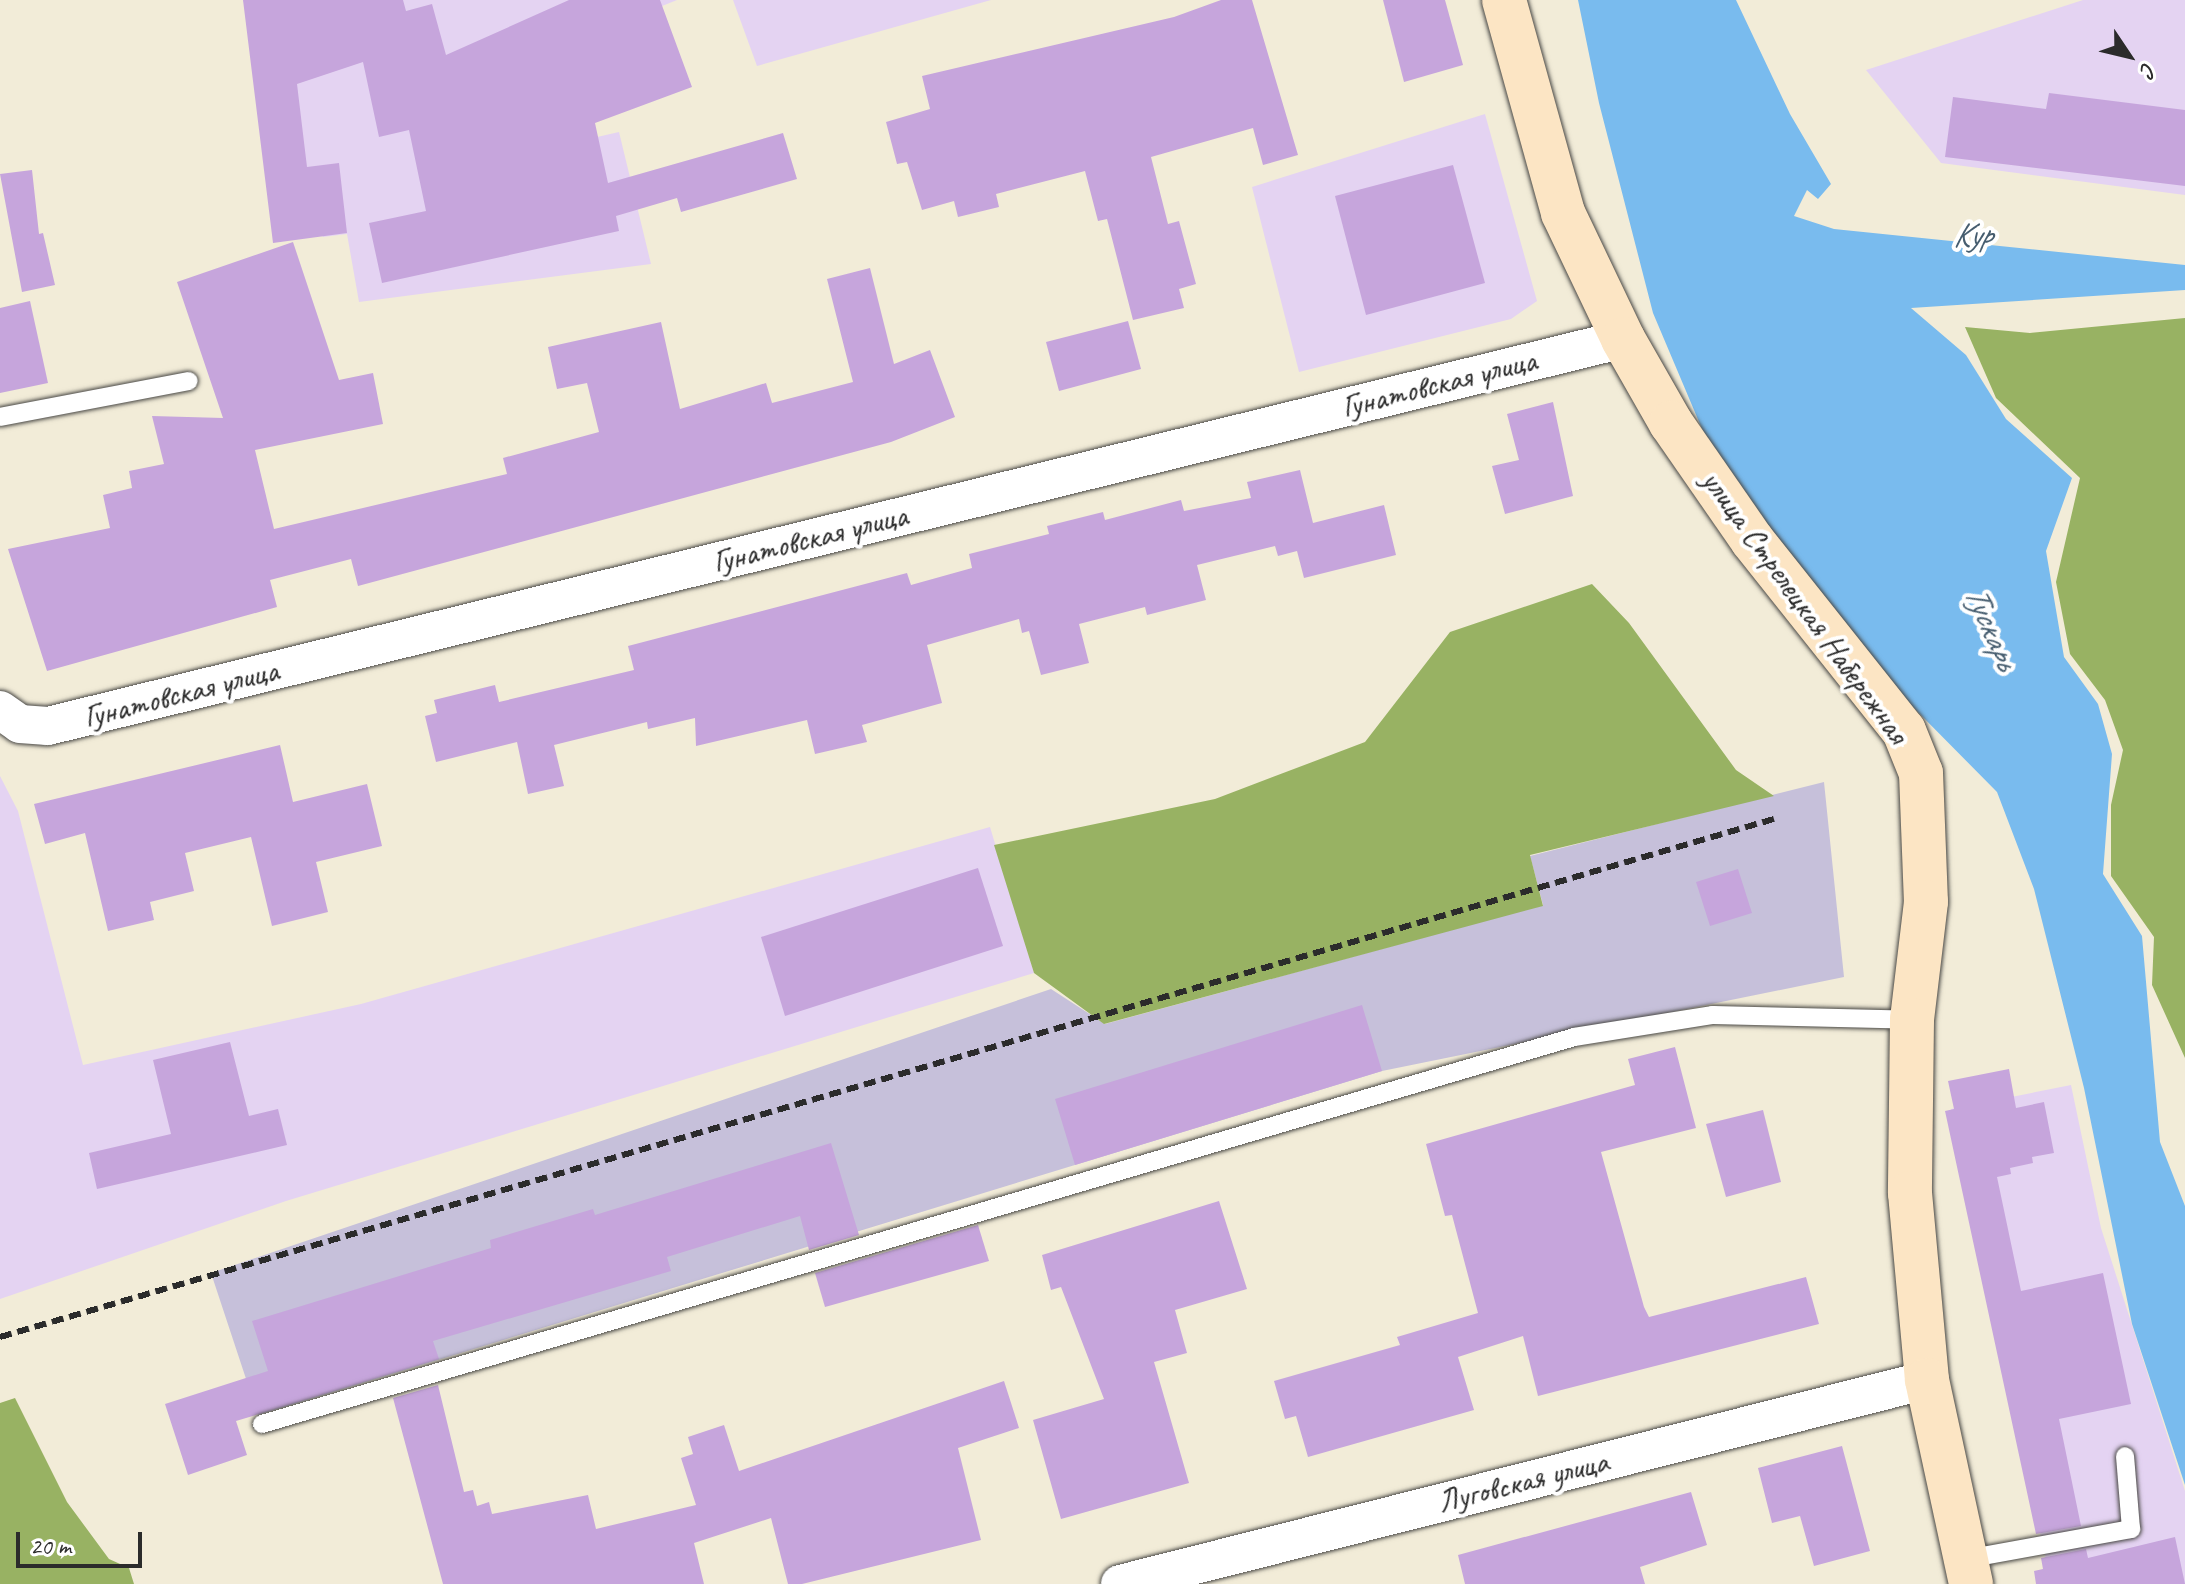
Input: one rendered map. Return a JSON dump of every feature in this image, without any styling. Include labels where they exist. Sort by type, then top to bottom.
[{"type":"street","name":"улица Стрелецкая Набережная","points":[[1504,0],[1563,213],[1623,339],[1671,423],[1752,540],[1904,731],[1921,773],[1926,902],[1912,1020],[1910,1193],[1927,1380],[1968,1572]]},
{"type":"street","name":"Гунатовская улица","points":[[0,710],[20,724],[48,726],[1623,339]]},
{"type":"street","name":"Луговская улица","points":[[1120,1584],[1927,1380]]},
{"type":"lane","points":[[0,417],[189,381]]},
{"type":"lane","points":[[262,1424],[1574,1037],[1713,1015],[1912,1020]]},
{"type":"lane","points":[[1968,1572],[2131,1529],[2125,1456]]},
{"type":"shaded area","points":[[243,0],[677,0],[523,62],[549,148],[619,132],[651,264],[359,302],[347,234],[323,237]]},
{"type":"shaded area","points":[[733,0],[991,0],[757,66]]},
{"type":"shaded area","points":[[2083,0],[2185,0],[2185,195],[1941,163],[1866,70]]},
{"type":"shaded area","points":[[1485,114],[1537,301],[1511,319],[1299,372],[1252,187]]},
{"type":"shaded area","points":[[0,776],[18,811],[83,1065],[361,1004],[990,827],[1034,973],[286,1201],[0,1299]]},
{"type":"shaded area","points":[[1824,782],[1844,977],[1382,1071],[258,1415],[211,1273],[1051,989],[1105,1024],[1543,905],[1530,856]]},
{"type":"shaded area","points":[[2071,1085],[2101,1228],[2185,1491],[2185,1584],[2053,1584],[2044,1552],[1951,1109]]},
{"type":"green space","points":[[2185,318],[2185,1058],[2152,985],[2154,937],[2111,876],[2111,805],[2123,750],[2105,700],[2070,654],[2056,582],[2080,478],[1996,398],[1965,327],[2030,333]]},
{"type":"green space","points":[[1592,584],[1629,623],[1736,770],[1774,796],[1530,855],[1543,906],[1104,1024],[1034,973],[994,845],[1215,799],[1365,742],[1450,632]]},
{"type":"green space","points":[[15,1398],[67,1502],[109,1559],[129,1568],[134,1584],[0,1584],[0,1403]]},
{"type":"water","name":"Тускарь","points":[[1578,0],[1736,0],[1790,114],[1831,184],[1818,199],[1807,190],[1794,216],[1834,229],[2185,265],[2185,290],[1911,308],[1966,355],[2006,419],[2072,478],[2046,551],[2064,657],[2098,704],[2112,754],[2103,874],[2142,936],[2160,1142],[2185,1206],[2185,1485],[2132,1324],[2084,1088],[2034,889],[1997,792],[1908,702],[1774,542],[1705,436],[1653,313],[1599,103]]},
{"type":"building","points":[[243,0],[403,0],[406,11],[432,4],[446,55],[569,0],[660,0],[692,87],[595,123],[608,183],[783,133],[797,179],[681,212],[677,198],[616,216],[619,231],[382,283],[369,223],[426,211],[409,130],[379,137],[363,62],[297,84],[307,167],[339,163],[347,233],[273,243]]},
{"type":"building","points":[[1221,0],[1252,0],[1298,155],[1263,165],[1253,128],[1151,157],[1168,224],[1179,221],[1196,284],[1179,289],[1184,308],[1133,320],[1107,219],[1098,221],[1085,171],[996,194],[999,207],[958,217],[954,201],[922,210],[907,162],[897,164],[886,122],[930,109],[922,76],[1174,17]]},
{"type":"building","points":[[1383,0],[1445,0],[1463,65],[1404,82]]},
{"type":"building","points":[[2049,93],[2185,110],[2185,186],[1945,157],[1953,97],[2046,109]]},
{"type":"building","points":[[1453,165],[1485,283],[1366,315],[1335,196]]},
{"type":"building","points":[[32,170],[39,234],[43,233],[55,285],[22,292],[0,174]]},
{"type":"building","points":[[293,242],[339,380],[373,373],[383,424],[255,450],[274,529],[507,474],[503,458],[599,432],[587,383],[557,389],[548,347],[661,322],[680,409],[766,383],[772,403],[853,382],[827,279],[870,268],[894,364],[930,350],[955,417],[891,442],[358,586],[351,559],[270,580],[277,607],[47,671],[8,549],[110,528],[103,495],[132,488],[129,471],[164,464],[152,416],[223,418],[177,282]]},
{"type":"building","points":[[30,301],[48,383],[0,393],[0,308]]},
{"type":"building","points":[[1128,321],[1141,369],[1059,391],[1046,342]]},
{"type":"building","points":[[1553,402],[1573,496],[1505,514],[1492,466],[1519,460],[1507,414]]},
{"type":"building","points":[[1300,470],[1313,523],[1384,505],[1396,555],[1304,578],[1297,551],[1278,556],[1275,546],[1197,565],[1206,600],[1147,615],[1145,607],[1079,624],[1089,663],[1041,675],[1029,631],[1022,633],[1019,619],[927,645],[942,703],[862,725],[867,742],[815,754],[807,720],[696,746],[695,718],[648,729],[647,722],[554,745],[564,786],[528,794],[517,742],[436,762],[425,716],[437,713],[434,700],[495,685],[499,702],[634,670],[628,646],[907,573],[911,585],[972,568],[969,554],[1049,534],[1047,526],[1103,512],[1105,520],[1181,500],[1184,511],[1251,498],[1247,482]]},
{"type":"building","points":[[280,745],[293,802],[367,784],[382,846],[316,862],[328,912],[272,926],[251,837],[185,853],[194,891],[150,902],[154,920],[108,931],[85,833],[45,844],[34,804]]},
{"type":"building","points":[[978,868],[1003,946],[785,1016],[761,937]]},
{"type":"building","points":[[1738,869],[1752,913],[1710,926],[1696,882]]},
{"type":"building","points":[[1362,1005],[1382,1071],[1075,1165],[1055,1099]]},
{"type":"building","points":[[230,1042],[249,1116],[278,1109],[287,1145],[97,1189],[89,1153],[171,1134],[153,1060]]},
{"type":"building","points":[[1675,1047],[1696,1128],[1601,1152],[1649,1317],[1806,1277],[1819,1324],[1538,1396],[1523,1336],[1458,1357],[1474,1410],[1308,1457],[1296,1416],[1285,1419],[1274,1381],[1400,1345],[1397,1337],[1478,1313],[1452,1215],[1445,1216],[1426,1144],[1635,1085],[1628,1059]]},
{"type":"building","points":[[2009,1069],[2016,1108],[2044,1102],[2054,1153],[2032,1157],[2033,1163],[2010,1168],[2011,1174],[1997,1177],[2021,1291],[2103,1273],[2131,1404],[2059,1419],[2081,1526],[2036,1534],[1945,1111],[1954,1109],[1948,1081]]},
{"type":"building","points":[[1763,1110],[1781,1182],[1726,1197],[1706,1124]]},
{"type":"building","points":[[831,1143],[859,1235],[809,1250],[800,1216],[667,1257],[671,1271],[433,1341],[439,1359],[236,1421],[247,1455],[188,1475],[165,1404],[268,1371],[252,1321],[491,1248],[490,1240],[593,1209],[595,1215]]},
{"type":"building","points":[[1219,1201],[1247,1289],[1175,1310],[1187,1353],[1154,1362],[1189,1483],[1061,1519],[1033,1420],[1104,1399],[1061,1287],[1051,1290],[1042,1255]]},
{"type":"building","points":[[978,1225],[989,1261],[825,1307],[815,1273]]},
{"type":"building","points":[[1004,1381],[1019,1428],[958,1448],[981,1540],[802,1584],[788,1584],[771,1518],[694,1543],[704,1584],[443,1584],[393,1398],[438,1385],[464,1492],[473,1490],[477,1506],[489,1502],[492,1514],[588,1495],[596,1529],[696,1505],[681,1458],[693,1454],[688,1437],[724,1425],[739,1471]]},
{"type":"building","points":[[1842,1446],[1870,1551],[1814,1566],[1800,1516],[1772,1523],[1758,1468]]},
{"type":"building","points":[[1691,1492],[1707,1545],[1640,1567],[1645,1584],[1465,1584],[1458,1555]]},
{"type":"building","points":[[2175,1537],[2185,1584],[2036,1584],[2034,1571],[2043,1569],[2041,1558],[2086,1549],[2088,1558]]},
{"type":"railway","points":[[0,1337],[1777,818]]},
{"type":"water label","name":"Кур","points":[[1972,234]]}]
